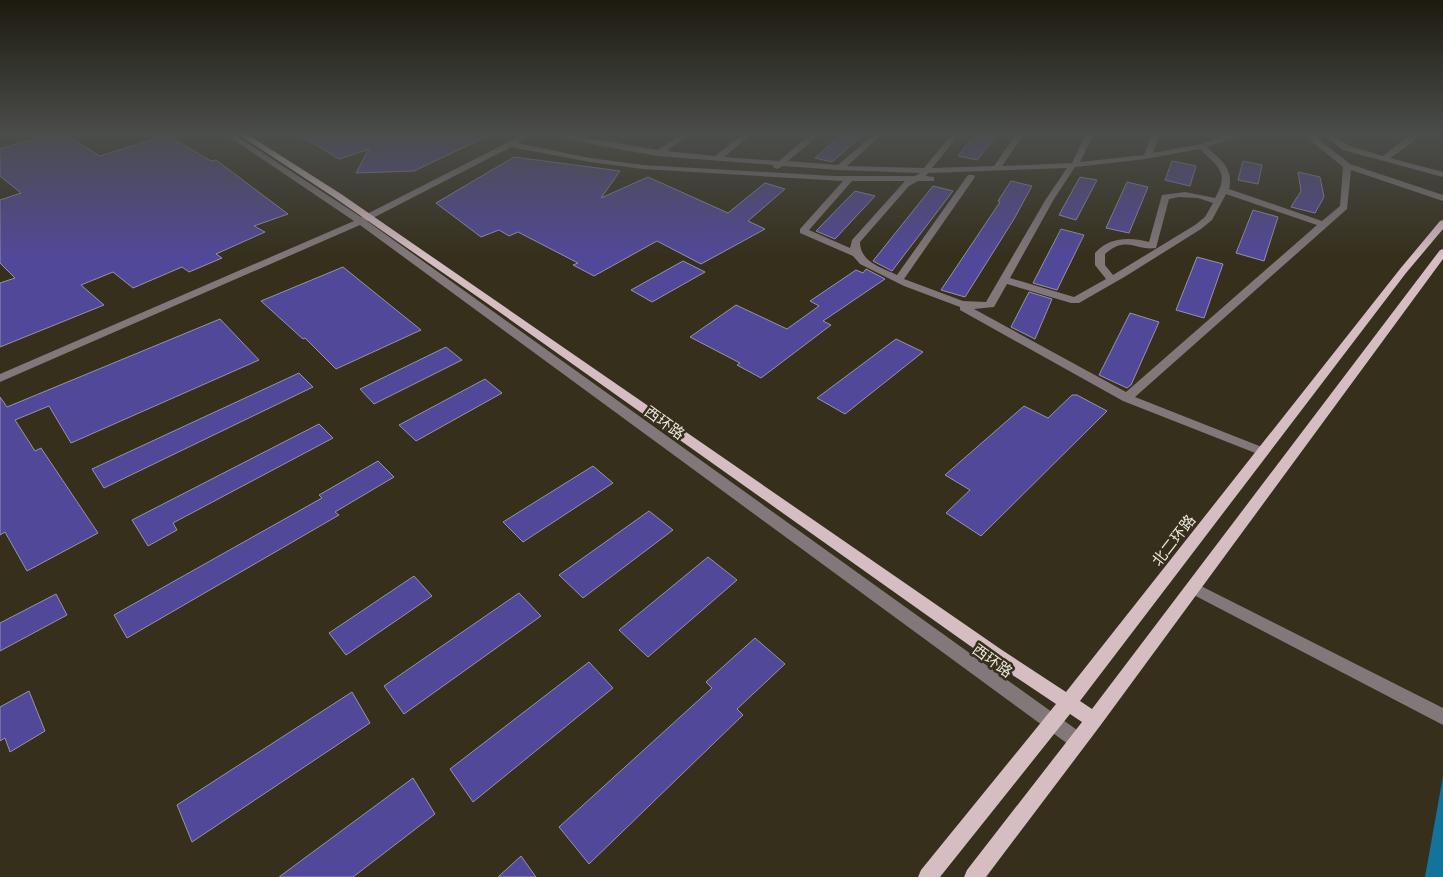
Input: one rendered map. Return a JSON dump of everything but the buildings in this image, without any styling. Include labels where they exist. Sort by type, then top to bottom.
[{"type":"main road","name":"西环路","points":[[301,175],[635,400],[996,655],[1094,720]]},
{"type":"main road","name":"北二环路","points":[[928,877],[1068,703],[1403,271],[1443,223]]},
{"type":"main road","points":[[974,877],[1094,720],[1443,252]]},
{"type":"street","name":"西环路","points":[[294,175],[365,219],[1078,741]]},
{"type":"street","points":[[0,378],[365,219],[448,175]]},
{"type":"street","points":[[768,175],[914,179],[1001,175]]},
{"type":"street","points":[[856,254],[855,242],[906,184],[923,175]]},
{"type":"street","points":[[954,303],[982,308],[990,305],[1050,199],[1068,175]]},
{"type":"street","points":[[1005,280],[1076,300],[1112,280],[1210,218],[1224,190],[1226,175]]},
{"type":"street","points":[[1127,398],[1344,207],[1346,175]]},
{"type":"street","points":[[1374,175],[1443,198]]},
{"type":"street","points":[[898,279],[971,177]]},
{"type":"street","points":[[850,178],[803,230],[856,254],[863,262],[898,279],[954,303],[1127,398],[1263,452]]},
{"type":"street","points":[[1224,190],[1323,224]]},
{"type":"street","points":[[1112,280],[1100,265],[1100,253],[1107,245],[1124,242],[1137,241],[1153,246],[1165,197],[1178,194],[1200,195],[1218,202]]},
{"type":"street","points":[[1193,588],[1443,717]]},
{"type":"water","points":[[1443,776],[1443,877],[1425,877]]}]
